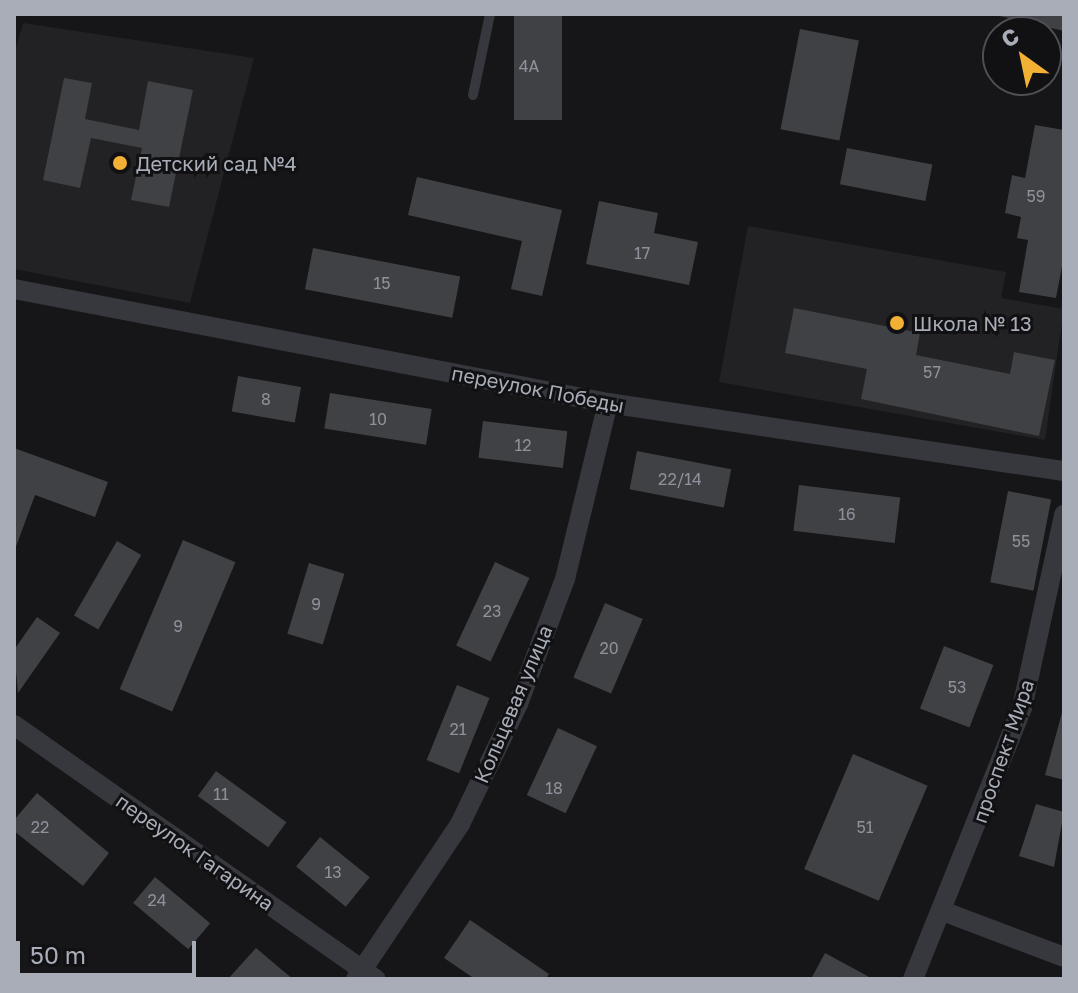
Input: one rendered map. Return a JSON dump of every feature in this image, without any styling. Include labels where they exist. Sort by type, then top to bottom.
[{"type":"street","name":"переулок Победы","points":[[14,289],[608,403],[1064,471]]},
{"type":"street","name":"Кольцевая улица","points":[[365,976],[460,824],[518,704],[565,579],[608,403]]},
{"type":"street","name":"проспект Мира","points":[[913,979],[945,912],[1022,708],[1064,515]]},
{"type":"street","name":"переулок Гагарина","points":[[14,725],[365,976]]},
{"type":"street","points":[[945,912],[1064,957]]},
{"type":"lane","points":[[473,95],[490,14]]},
{"type":"shaded area","name":"Детский сад №4","points":[[23,23],[254,58],[190,303],[14,269],[14,55]]},
{"type":"shaded area","name":"Школа № 13","points":[[748,226],[1006,272],[1001,298],[1064,309],[1045,440],[719,382]]},
{"type":"building","points":[[514,14],[562,14],[562,120],[514,120]]},
{"type":"building","points":[[1064,14],[1064,31],[1062,16],[995,15]]},
{"type":"building","points":[[800,29],[859,40],[839,141],[781,129]]},
{"type":"building","points":[[64,78],[92,83],[85,119],[139,130],[148,81],[193,90],[169,207],[131,200],[142,148],[91,138],[80,188],[43,180]]},
{"type":"building","points":[[1035,125],[1064,130],[1064,256],[1056,298],[1019,292],[1028,240],[1017,238],[1021,217],[1005,213],[1012,175],[1025,178]]},
{"type":"building","points":[[847,148],[932,165],[925,201],[840,184]]},
{"type":"building","points":[[417,177],[562,210],[542,296],[511,289],[522,241],[408,215]]},
{"type":"building","points":[[599,201],[658,213],[654,233],[698,242],[689,285],[586,264]]},
{"type":"building","points":[[313,248],[460,277],[452,318],[305,289]]},
{"type":"building","points":[[794,308],[920,333],[916,355],[1010,374],[1014,352],[1055,360],[1039,436],[861,399],[867,369],[785,353]]},
{"type":"building","points":[[238,376],[301,387],[295,423],[232,411]]},
{"type":"building","points":[[330,393],[432,409],[426,445],[324,429]]},
{"type":"building","points":[[483,421],[567,431],[563,468],[478,458]]},
{"type":"building","points":[[14,448],[108,482],[95,517],[35,495],[14,552]]},
{"type":"building","points":[[637,451],[731,469],[724,508],[630,489]]},
{"type":"building","points":[[799,485],[900,497],[895,543],[793,531]]},
{"type":"building","points":[[1008,491],[1051,499],[1033,591],[990,582]]},
{"type":"building","points":[[183,540],[235,562],[172,711],[120,689]]},
{"type":"building","points":[[117,541],[141,555],[98,629],[74,615]]},
{"type":"building","points":[[495,562],[529,578],[491,661],[456,645]]},
{"type":"building","points":[[309,563],[344,574],[323,645],[287,634]]},
{"type":"building","points":[[605,603],[643,619],[611,694],[573,678]]},
{"type":"building","points":[[37,617],[60,633],[18,693],[14,650]]},
{"type":"building","points":[[944,646],[993,665],[969,728],[920,709]]},
{"type":"building","points":[[457,685],[489,698],[459,773],[427,760]]},
{"type":"building","points":[[1064,709],[1064,780],[1045,775]]},
{"type":"building","points":[[558,728],[597,746],[566,813],[527,795]]},
{"type":"building","points":[[853,754],[928,786],[879,901],[804,869]]},
{"type":"building","points":[[216,771],[286,822],[268,847],[198,796]]},
{"type":"building","points":[[37,793],[109,853],[83,886],[14,831],[14,820]]},
{"type":"building","points":[[1036,804],[1064,812],[1054,867],[1019,856]]},
{"type":"building","points":[[320,837],[370,877],[346,907],[296,867]]},
{"type":"building","points":[[155,877],[210,923],[188,949],[133,903]]},
{"type":"building","points":[[470,920],[549,974],[546,979],[475,979],[444,958]]},
{"type":"building","points":[[256,948],[282,970],[293,979],[228,979]]},
{"type":"building","points":[[825,953],[873,979],[811,979]]},
{"type":"place","name":"Детский сад №4","points":[[120,163]]},
{"type":"place","name":"Школа № 13","points":[[897,323]]}]
